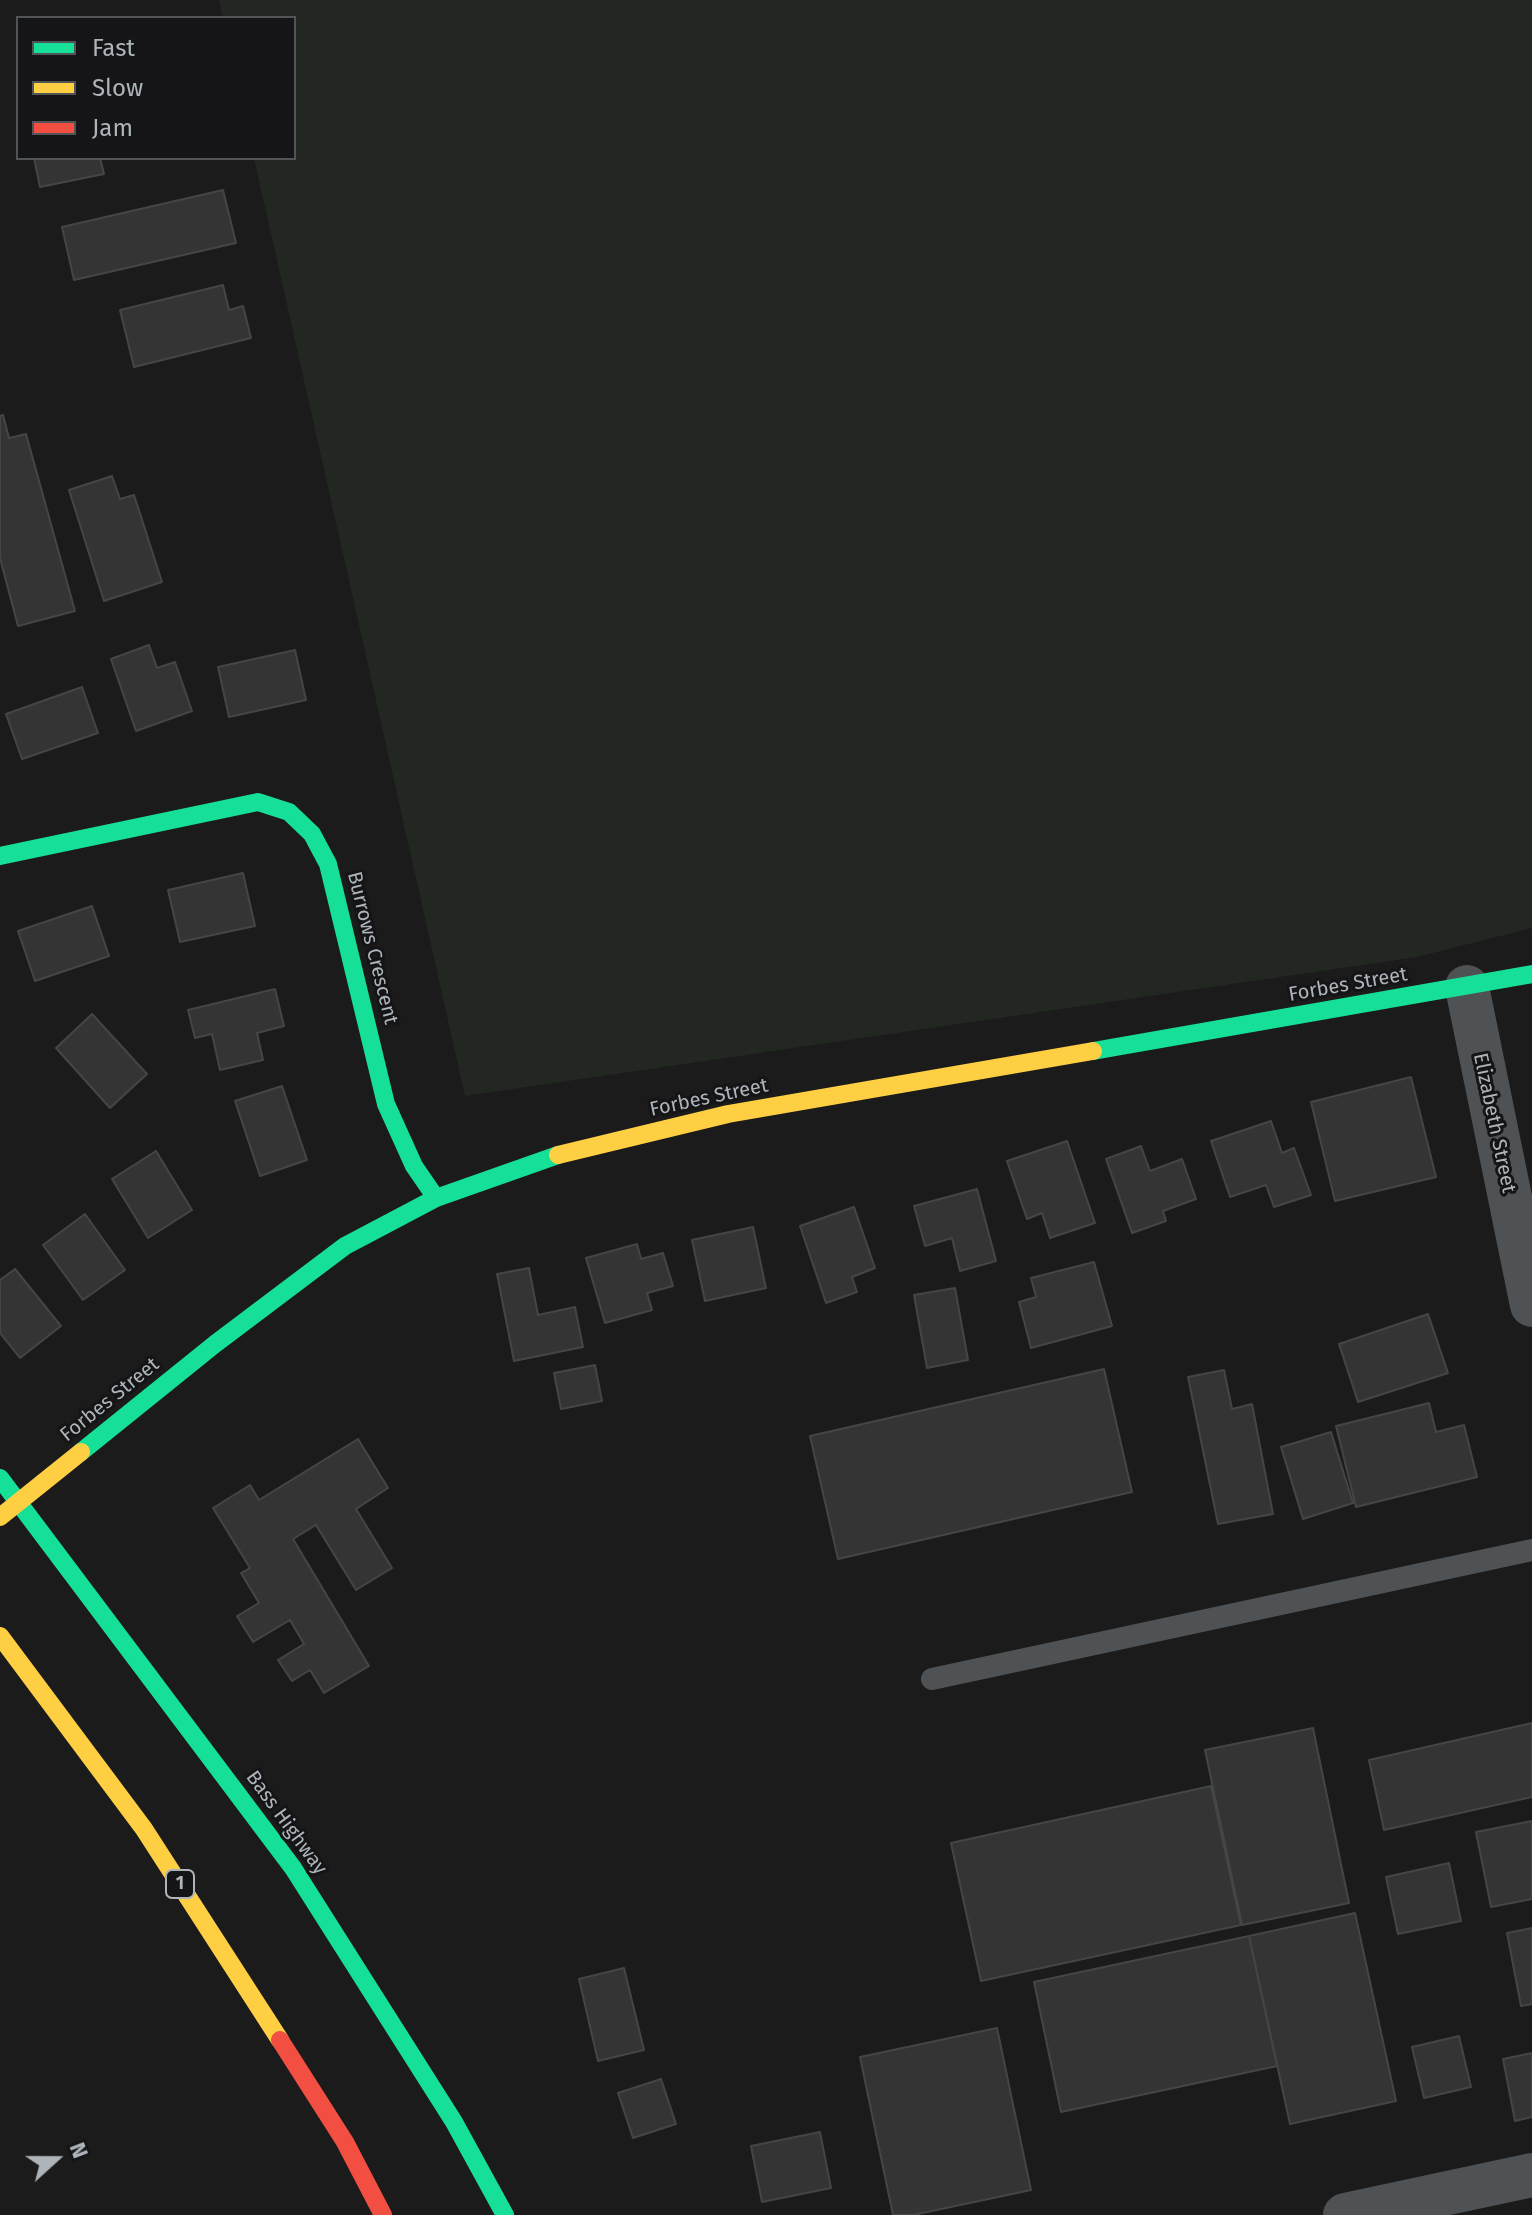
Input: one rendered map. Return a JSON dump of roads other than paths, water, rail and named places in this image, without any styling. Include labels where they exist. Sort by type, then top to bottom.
[{"type":"main road","name":"Burrows Crescent","points":[[0,856],[258,802],[289,812],[312,834],[328,864],[386,1104],[414,1166],[436,1198]]},
{"type":"main road","name":"Forbes Street","points":[[0,1517],[215,1344],[345,1246],[436,1198],[550,1157],[728,1114],[1532,974]]},
{"type":"main road","name":"Bass Highway","points":[[0,1478],[293,1868],[454,2122],[505,2215]]},
{"type":"main road","name":"1","points":[[0,1636],[144,1829],[345,2142],[383,2215]]},
{"type":"street","name":"Elizabeth Street","points":[[1467,987],[1532,1305]]},
{"type":"street","points":[[1345,2215],[1532,2175]]},
{"type":"lane","points":[[932,1679],[1532,1550]]}]
